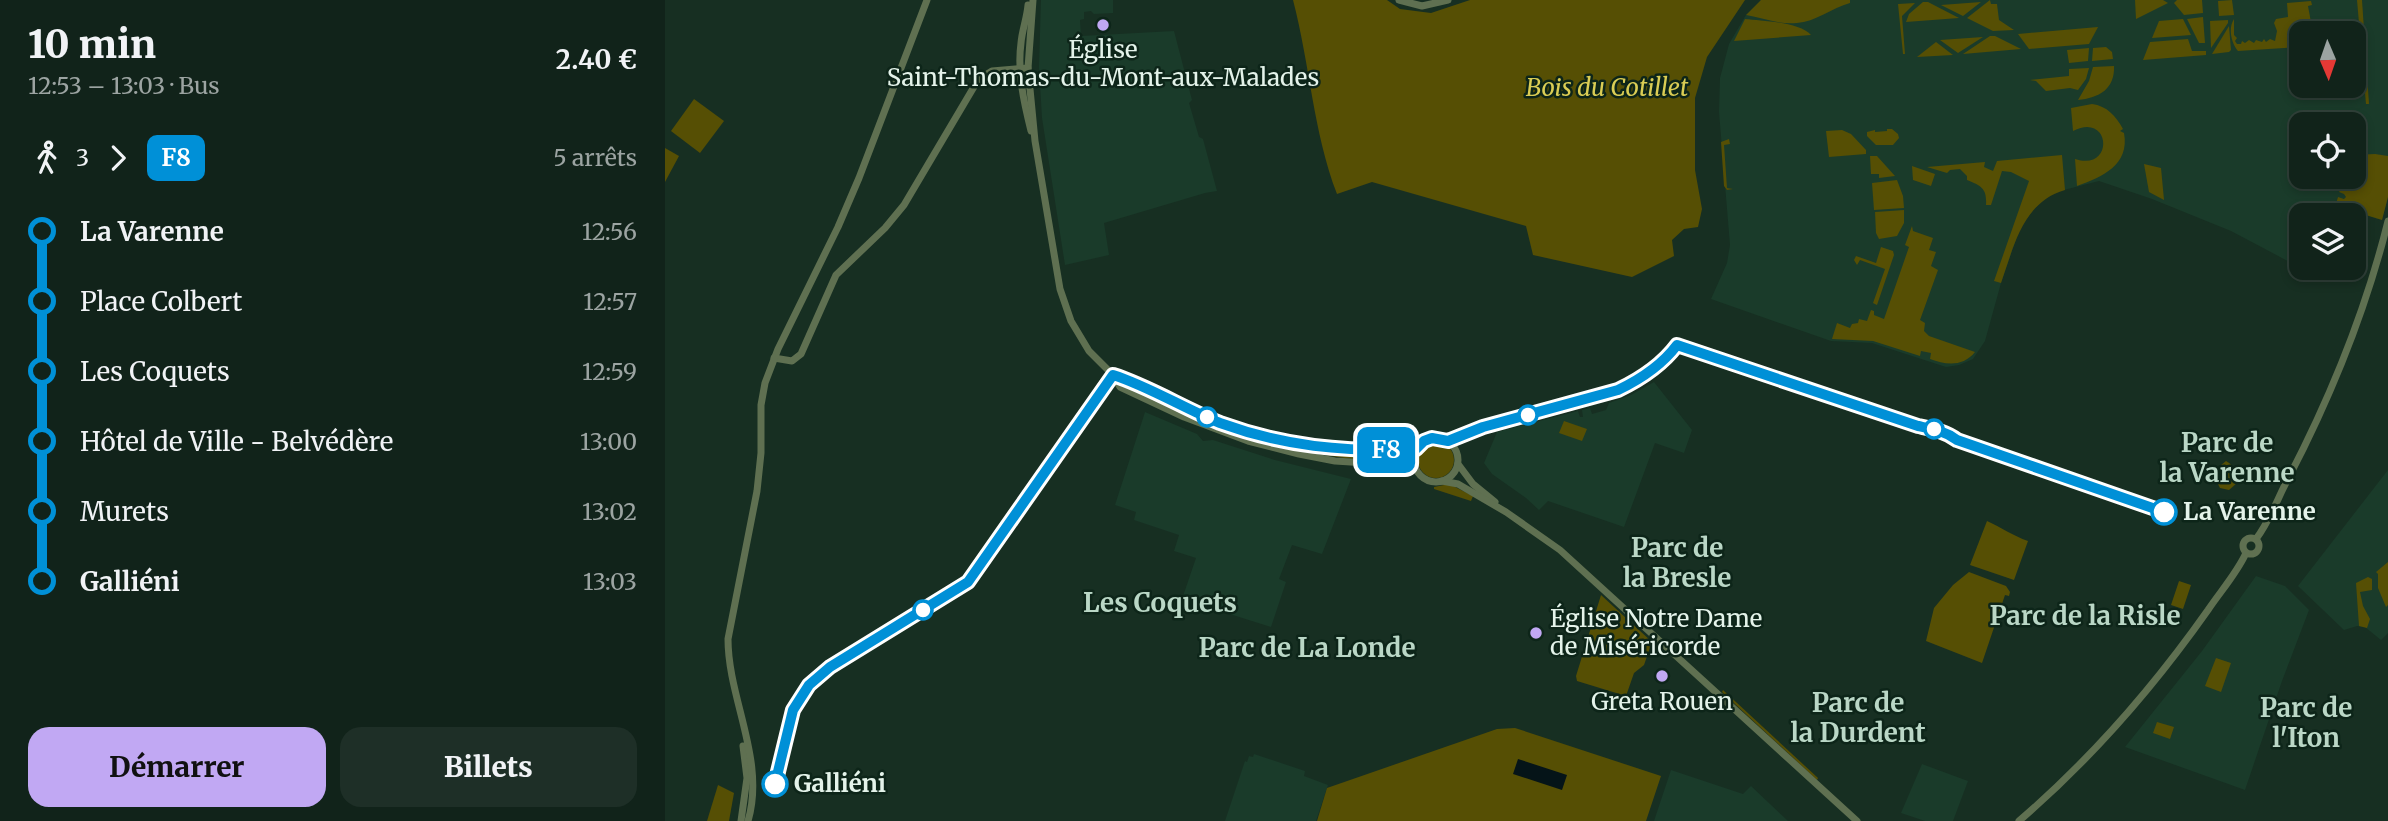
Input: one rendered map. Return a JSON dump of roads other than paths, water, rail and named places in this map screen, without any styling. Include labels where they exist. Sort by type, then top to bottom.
[{"type":"street","points":[[741,821],[747,778],[728,661],[729,622],[757,491],[761,453],[761,405],[765,383],[774,358],[854,190],[927,0]]},
{"type":"street","points":[[1024,69],[1021,42],[1031,0]]},
{"type":"street","points":[[1031,0],[1022,93],[1035,141],[1063,301],[1070,321],[1083,343],[1113,375],[1120,387],[1184,417],[1269,447],[1345,462],[1376,465],[1404,463],[1414,466]]},
{"type":"street","points":[[1399,0],[1422,6],[1448,0]]},
{"type":"street","points":[[774,358],[792,360],[801,354],[836,275],[904,205],[978,79],[992,71],[1024,69]]},
{"type":"street","points":[[2019,821],[2074,771],[2147,690],[2197,626],[2246,553],[2251,555],[2258,552],[2260,545],[2256,539],[2329,395],[2359,316],[2388,221]]},
{"type":"street","points":[[1113,375],[1221,423],[1286,442],[1332,449],[1416,449],[1428,439],[1445,439],[1457,450],[1458,464],[1453,475],[1442,481]]},
{"type":"street","points":[[1416,449],[1414,466],[1419,475],[1426,480],[1462,487],[1534,530],[1589,575],[1857,821]]},
{"type":"street","points":[[1458,464],[1473,484],[1506,512]]},
{"type":"street","points":[[733,687],[752,769],[753,795],[748,821]]},
{"type":"place","name":"Église Saint-Thomas-du-Mont-aux-Malades","points":[[1103,25]]},
{"type":"place","name":"La Varenne","points":[[2164,512]]},
{"type":"place","name":"Église Notre Dame de Miséricorde","points":[[1536,633]]},
{"type":"place","name":"Greta Rouen","points":[[1662,676]]},
{"type":"place","name":"Galliéni","points":[[775,784]]},
{"type":"district","name":"Parc de la Varenne","points":[[2227,458]]},
{"type":"district","name":"Parc de la Bresle","points":[[1677,563]]},
{"type":"district","name":"Les Coquets","points":[[1160,603]]},
{"type":"district","name":"Parc de la Risle","points":[[2085,616]]},
{"type":"district","name":"Parc de La Londe","points":[[1307,648]]},
{"type":"district","name":"Parc de la Durdent","points":[[1858,718]]},
{"type":"district","name":"Parc de l'Iton","points":[[2306,723]]},
{"type":"park label","name":"Bois du Cotillet","points":[[1607,88]]}]
